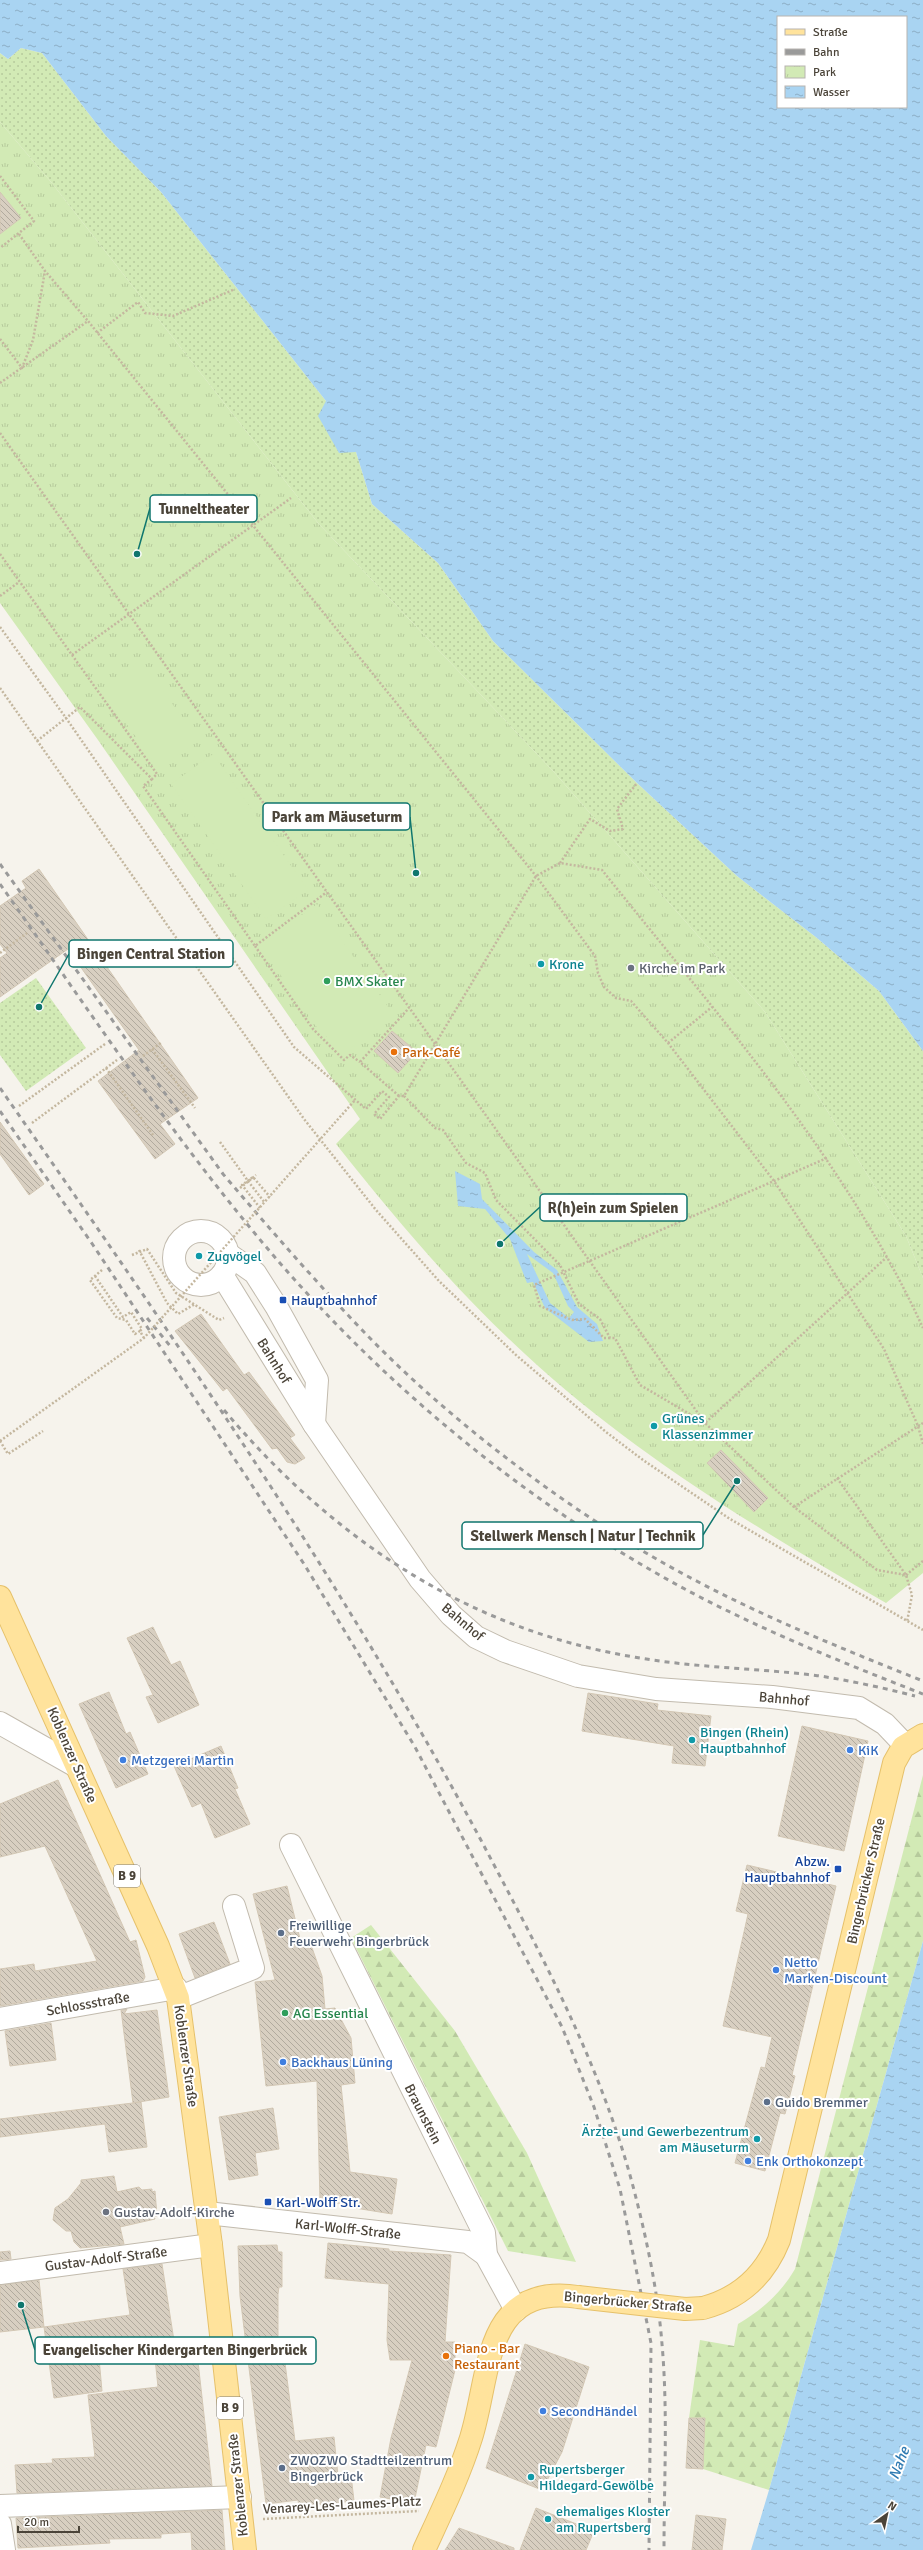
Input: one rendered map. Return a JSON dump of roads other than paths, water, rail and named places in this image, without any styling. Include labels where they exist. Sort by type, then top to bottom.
[{"type":"main road","name":"Koblenzer Straße","points":[[0,1597],[177,1993],[211,2245],[245,2550]]},
{"type":"main road","name":"Bingerbrücker Straße","points":[[516,2310],[547,2296],[562,2295],[685,2309],[703,2308],[722,2302],[746,2288],[765,2267],[779,2240],[894,1763],[914,1740]]},
{"type":"main road","points":[[424,2550],[466,2456],[475,2426],[492,2345],[498,2331],[516,2310]]},
{"type":"street","points":[[228,1254],[228,1265],[222,1275],[208,1284],[190,1282],[176,1269],[175,1251],[185,1236],[203,1230],[219,1238],[228,1254],[255,1273],[276,1306],[316,1380],[314,1424]]},
{"type":"street","name":"Bahnhof","points":[[222,1275],[314,1424],[420,1579],[451,1615],[476,1637],[505,1651],[578,1676],[656,1689],[772,1697],[838,1704],[859,1708],[914,1740]]},
{"type":"street","points":[[0,1723],[76,1766]]},
{"type":"street","name":"Braunstein","points":[[290,1845],[484,2233],[486,2255]]},
{"type":"street","name":"Schlossstraße","points":[[0,2019],[177,1993],[253,1968],[234,1906]]},
{"type":"street","name":"Karl-Wolff-Straße","points":[[207,2213],[468,2242],[486,2255]]},
{"type":"street","name":"Gustav-Adolf-Straße","points":[[0,2273],[211,2245]]},
{"type":"street","points":[[486,2255],[516,2310]]},
{"type":"street","points":[[0,2506],[240,2497]]},
{"type":"street","points":[[0,2524],[4,2550]]},
{"type":"water","points":[[0,0],[923,0],[923,1051],[879,991],[817,938],[737,876],[637,783],[493,641],[438,563],[372,504],[356,452],[339,453],[318,416],[326,401],[161,192],[106,136],[42,53],[21,48],[8,59],[0,53]]},
{"type":"water","points":[[455,1171],[480,1184],[482,1199],[534,1252],[557,1270],[577,1307],[597,1324],[603,1341],[589,1342],[545,1308],[533,1282],[527,1283],[510,1239],[485,1209],[458,1206]],"holes":[[[527,1254],[553,1273],[568,1306],[574,1312],[569,1318],[550,1303]]]},
{"type":"water","name":"Nahe","points":[[923,1941],[923,2550],[751,2550],[769,2490]]},
{"type":"railway","points":[[0,864],[223,1174],[292,1254],[346,1313],[394,1362],[426,1391],[459,1420],[528,1475],[600,1524],[670,1567],[705,1586],[777,1620],[923,1681]]},
{"type":"railway","points":[[0,884],[132,1072],[236,1211],[317,1304],[363,1351],[412,1396],[462,1439],[514,1480],[568,1518],[624,1554],[681,1587],[740,1617],[831,1657],[923,1694]]},
{"type":"railway","points":[[0,1088],[191,1365],[313,1553],[429,1746],[483,1844],[569,2013],[588,2056],[621,2144],[648,2247],[658,2305],[664,2370],[664,2550]]},
{"type":"railway","points":[[0,1111],[93,1245],[304,1564],[415,1747],[562,2027],[594,2107],[620,2189],[651,2343],[649,2550]]},
{"type":"railway","points":[[147,1318],[171,1347]]},
{"type":"railway","points":[[224,1410],[266,1456],[310,1499],[357,1537],[406,1571],[459,1600],[514,1625],[573,1644],[634,1657],[703,1666],[820,1676],[915,1696]]},
{"type":"place","name":"Tunneltheater","points":[[137,554]]},
{"type":"place","name":"Park am Mäuseturm","points":[[416,873]]},
{"type":"place","name":"Krone","points":[[541,964]]},
{"type":"place","name":"Kirche im Park","points":[[631,968]]},
{"type":"place","name":"BMX Skater","points":[[327,981]]},
{"type":"place","name":"Bingen Central Station","points":[[39,1007]]},
{"type":"place","name":"Park-Café","points":[[394,1052]]},
{"type":"place","name":"R(h)ein zum Spielen","points":[[500,1244]]},
{"type":"place","name":"Zugvögel","points":[[199,1256]]},
{"type":"place","name":"Hauptbahnhof","points":[[283,1300]]},
{"type":"place","name":"Grünes Klassenzimmer","points":[[654,1426]]},
{"type":"place","name":"Stellwerk Mensch | Natur | Technik","points":[[737,1481]]},
{"type":"place","name":"Bingen (Rhein) Hauptbahnhof","points":[[692,1740]]},
{"type":"place","name":"KiK","points":[[850,1750]]},
{"type":"place","name":"Metzgerei Martin","points":[[123,1760]]},
{"type":"place","name":"Abzw. Hauptbahnhof","points":[[838,1869]]},
{"type":"place","name":"Freiwillige Feuerwehr Bingerbrück","points":[[281,1933]]},
{"type":"place","name":"Netto Marken-Discount","points":[[776,1970]]},
{"type":"place","name":"AG Essential","points":[[285,2013]]},
{"type":"place","name":"Backhaus Lüning","points":[[283,2062]]},
{"type":"place","name":"Guido Bremmer","points":[[767,2102]]},
{"type":"place","name":"Ärzte- und Gewerbezentrum am Mäuseturm","points":[[757,2139]]},
{"type":"place","name":"Enk Orthokonzept","points":[[748,2161]]},
{"type":"place","name":"Karl-Wolff Str.","points":[[268,2202]]},
{"type":"place","name":"Gustav-Adolf-Kirche","points":[[106,2212]]},
{"type":"place","name":"Evangelischer Kindergarten Bingerbrück","points":[[21,2305]]},
{"type":"place","name":"Piano - Bar Restaurant","points":[[446,2356]]},
{"type":"place","name":"SecondHändel","points":[[543,2411]]},
{"type":"place","name":"ZWOZWO Stadtteilzentrum Bingerbrück","points":[[282,2468]]},
{"type":"place","name":"Rupertsberger Hildegard-Gewölbe","points":[[531,2477]]},
{"type":"place","name":"ehemaliges Kloster am Rupertsberg","points":[[548,2519]]}]
